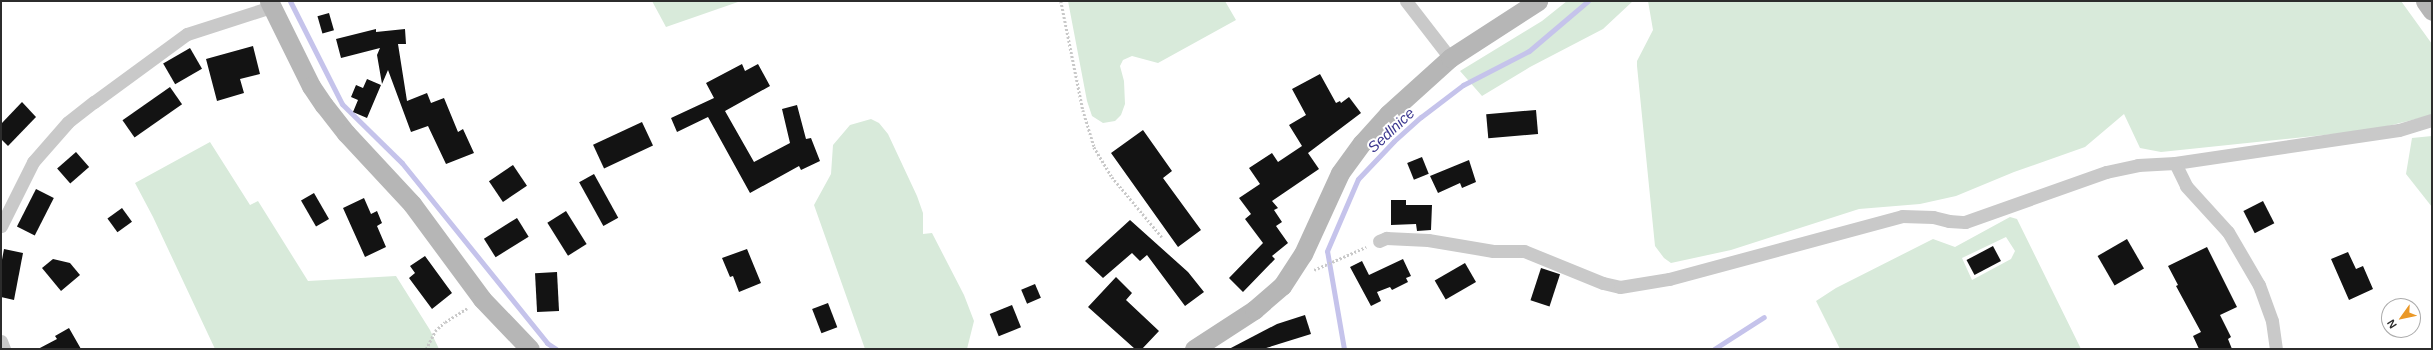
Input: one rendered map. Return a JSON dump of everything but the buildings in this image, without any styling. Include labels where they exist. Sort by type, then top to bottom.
[{"type":"main road","points":[[1194,349],[1254,310],[1282,286],[1303,254],[1333,187],[1350,158],[1388,114],[1450,58],[1538,1]]},
{"type":"main road","points":[[2425,1],[2432,10]]},
{"type":"main road","points":[[270,4],[311,86],[324,106],[346,133],[412,204],[482,299],[530,349]]},
{"type":"street","points":[[1406,1],[1450,58]]},
{"type":"street","points":[[1,226],[33,162],[68,122],[187,34],[270,4]]},
{"type":"street","points":[[1379,241],[1386,238],[1428,240],[1493,251],[1524,251],[1603,283],[1620,288],[1668,279],[1902,216],[1933,217],[1949,221],[1965,222],[2106,172],[2138,165],[2175,163],[2399,130],[2432,120]]},
{"type":"street","points":[[2175,163],[2186,186],[2228,232],[2260,285],[2272,321],[2273,348]]},
{"type":"street","points":[[1,341],[4,349]]},
{"type":"path","points":[[1061,1],[1082,110],[1094,147],[1112,177],[1162,237]]},
{"type":"path","points":[[1315,270],[1379,241]]},
{"type":"path","points":[[426,349],[435,331],[444,322],[482,299]]},
{"type":"green space","points":[[652,1],[738,1],[738,2],[666,27]]},
{"type":"green space","points":[[1068,1],[1225,1],[1236,20],[1158,63],[1132,56],[1123,60],[1120,66],[1124,81],[1125,104],[1121,115],[1115,121],[1103,123],[1092,116],[1087,101]]},
{"type":"green space","points":[[1567,1],[1633,1],[1603,29],[1530,67],[1482,96],[1460,71],[1542,21]]},
{"type":"green space","points":[[1648,1],[2401,1],[2432,44],[2432,115],[2372,130],[2161,152],[2140,148],[2124,114],[2085,147],[2014,172],[1956,196],[1920,204],[1859,209],[1731,250],[1671,263],[1664,258],[1655,246],[1637,66],[1637,61],[1653,30]]},
{"type":"green space","points":[[871,119],[879,123],[888,134],[917,196],[923,213],[923,234],[932,233],[964,295],[974,321],[967,349],[865,349],[814,205],[831,174],[833,145],[850,125]]},
{"type":"green space","points":[[2432,136],[2432,207],[2406,174],[2412,138]]},
{"type":"green space","points":[[210,142],[250,205],[258,201],[308,281],[396,276],[430,330],[439,349],[215,349],[153,217],[135,183]]},
{"type":"green space","points":[[2010,217],[2017,219],[2081,349],[1840,349],[1816,301],[1836,288],[1933,239],[1955,247]],"holes":[[[2006,237],[2015,251],[2011,259],[1972,280],[1962,258]]]},
{"type":"waterway","points":[[290,1],[342,104],[402,163],[547,343],[556,349]]},
{"type":"waterway","name":"Sedlnice","points":[[1344,349],[1327,251],[1358,179],[1394,141],[1421,117],[1463,85],[1529,51],[1588,1]]},
{"type":"waterway","points":[[1714,349],[1764,317]]}]
